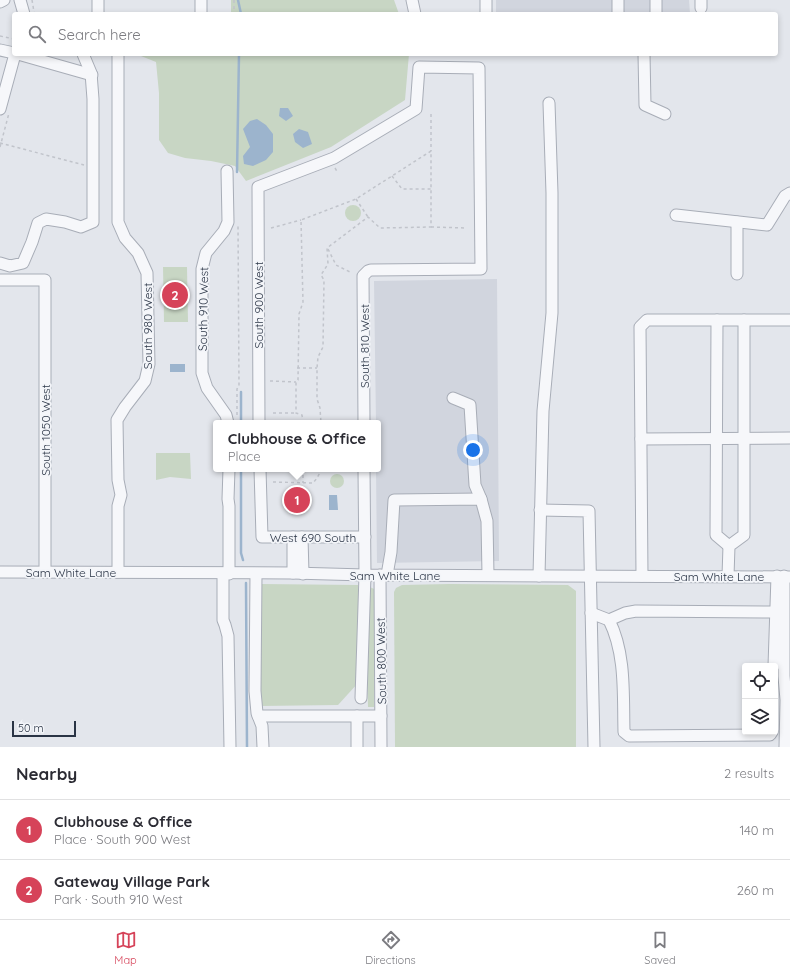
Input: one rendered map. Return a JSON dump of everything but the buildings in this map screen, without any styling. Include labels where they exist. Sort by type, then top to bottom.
[{"type":"street","points":[[0,2],[4,0]]},
{"type":"street","points":[[20,0],[23,12]]},
{"type":"street","points":[[98,0],[98,12]]},
{"type":"street","points":[[201,0],[201,12]]},
{"type":"street","points":[[412,0],[415,12]]},
{"type":"street","points":[[486,0],[486,12]]},
{"type":"street","points":[[618,0],[618,12]]},
{"type":"street","points":[[656,0],[656,12]]},
{"type":"street","points":[[0,50],[12,53]]},
{"type":"street","points":[[0,109],[13,56]]},
{"type":"street","points":[[25,56],[92,75]]},
{"type":"street","points":[[0,263],[10,266],[23,263],[38,223],[46,219],[65,222],[81,227],[93,222],[92,75],[84,56]]},
{"type":"street","name":"South 980 West","points":[[118,56],[118,222],[125,238],[138,253],[147,273],[149,364],[145,381],[117,420],[118,480],[120,495],[118,506],[118,572]]},
{"type":"street","points":[[644,56],[645,105],[665,114]]},
{"type":"street","name":"South 900 West","points":[[259,420],[258,188],[334,158],[416,109],[419,68],[479,68],[481,269],[368,271]]},
{"type":"street","points":[[539,576],[543,411],[552,313],[552,193],[549,104]]},
{"type":"street","name":"South 910 West","points":[[227,171],[228,222],[224,231],[206,253],[202,269],[202,373],[207,388],[226,415],[227,420]]},
{"type":"street","points":[[676,215],[767,226],[785,196],[790,193]]},
{"type":"street","points":[[737,222],[737,274]]},
{"type":"street","name":"South 810 West","points":[[364,420],[363,276],[368,271]]},
{"type":"street","name":"South 1050 West","points":[[0,280],[45,280],[45,572]]},
{"type":"street","points":[[642,576],[640,327],[647,320],[790,320]]},
{"type":"street","points":[[717,320],[716,535],[729,546]]},
{"type":"street","points":[[729,546],[744,535],[744,320]]},
{"type":"street","points":[[453,398],[470,405],[476,485],[487,521],[488,575]]},
{"type":"street","points":[[641,439],[790,438]]},
{"type":"street","points":[[229,472],[226,574],[222,620],[228,636],[230,747]]},
{"type":"street","name":"West 690 South","points":[[260,472],[262,537],[365,537]]},
{"type":"street","points":[[361,698],[365,575],[364,472]]},
{"type":"street","name":"South 800 West","points":[[381,747],[383,575],[391,552],[394,500],[481,499]]},
{"type":"street","points":[[540,510],[589,511],[594,747]]},
{"type":"street","points":[[297,537],[298,573]]},
{"type":"street","points":[[728,576],[729,546]]},
{"type":"street","name":"Sam White Lane","points":[[0,572],[226,574],[298,573],[539,576],[784,576]]},
{"type":"street","points":[[256,574],[255,691],[258,716],[262,726],[262,747]]},
{"type":"street","points":[[784,576],[784,676],[788,700],[786,747]]},
{"type":"street","points":[[609,620],[636,610],[783,615]]},
{"type":"street","points":[[591,613],[609,620],[615,633],[621,658],[624,732],[629,736],[770,735]]},
{"type":"street","points":[[775,663],[783,615]]},
{"type":"street","points":[[258,716],[381,716]]},
{"type":"street","points":[[357,716],[357,747]]},
{"type":"path","points":[[32,0],[34,12]]},
{"type":"path","points":[[234,0],[234,12]]},
{"type":"path","points":[[0,36],[12,39]]},
{"type":"path","points":[[431,114],[431,227]]},
{"type":"path","points":[[0,143],[93,168]]},
{"type":"path","points":[[271,228],[301,220],[356,200],[431,151]]},
{"type":"path","points":[[392,176],[402,189],[431,189]]},
{"type":"path","points":[[356,200],[360,208],[380,228],[467,228]]},
{"type":"path","points":[[327,248],[368,217]]},
{"type":"path","points":[[296,413],[299,314],[303,302],[301,220]]},
{"type":"path","points":[[237,416],[237,389],[240,386],[238,223]]},
{"type":"path","points":[[327,248],[336,265],[352,273]]},
{"type":"path","points":[[321,420],[320,408],[317,399],[317,368],[318,356],[323,347],[324,280],[321,275],[328,264],[327,248]]},
{"type":"path","points":[[297,368],[317,368]]},
{"type":"path","points":[[270,381],[296,382]]},
{"type":"path","points":[[272,413],[296,413],[302,415],[303,420]]},
{"type":"path","points":[[303,472],[303,483]]},
{"type":"path","points":[[273,482],[313,483],[320,472]]},
{"type":"shaded area","points":[[496,0],[689,0],[690,12],[496,12]]},
{"type":"shaded area","points":[[497,279],[499,561],[377,563],[376,472],[381,472],[381,420],[376,420],[374,281]]},
{"type":"green space","points":[[231,0],[394,0],[398,12],[231,12]]},
{"type":"green space","points":[[141,56],[409,56],[405,100],[331,147],[246,181],[235,166],[185,158],[168,153],[159,140],[159,93],[156,62]]},
{"type":"green space","points":[[353,205],[360,210],[361,213],[356,220],[353,221],[346,216],[345,213],[350,206]]},
{"type":"green space","points":[[163,267],[187,267],[188,322],[164,322]]},
{"type":"green space","points":[[156,453],[190,453],[191,479],[170,477],[156,480]]},
{"type":"green space","points":[[334,474],[340,474],[344,478],[344,484],[340,488],[334,488],[330,484],[330,478]]},
{"type":"green space","points":[[261,584],[358,585],[358,683],[338,705],[260,706]]},
{"type":"green space","points":[[402,585],[568,585],[576,591],[576,747],[395,747],[394,592],[396,588]]},
{"type":"green space","points":[[370,587],[374,589],[375,592],[374,707],[368,707],[366,632]]},
{"type":"water","points":[[280,108],[288,108],[293,116],[286,121],[279,116]]},
{"type":"water","points":[[257,119],[266,125],[273,134],[273,152],[266,160],[253,166],[244,164],[243,156],[250,147],[243,129],[250,121]]},
{"type":"water","points":[[299,129],[308,132],[312,144],[303,148],[295,142],[293,134]]},
{"type":"water","points":[[170,364],[185,364],[185,372],[170,372]]},
{"type":"water","points":[[329,495],[337,495],[338,510],[329,510]]},
{"type":"waterway","points":[[238,0],[241,12]]},
{"type":"waterway","points":[[237,172],[239,56]]},
{"type":"waterway","points":[[241,392],[241,420]]},
{"type":"waterway","points":[[241,472],[241,553],[243,560]]},
{"type":"waterway","points":[[246,583],[247,747]]},
{"type":"place","name":"Gateway Village Park","points":[[175,295]]},
{"type":"place","name":"Clubhouse & Office","points":[[297,500]]}]
